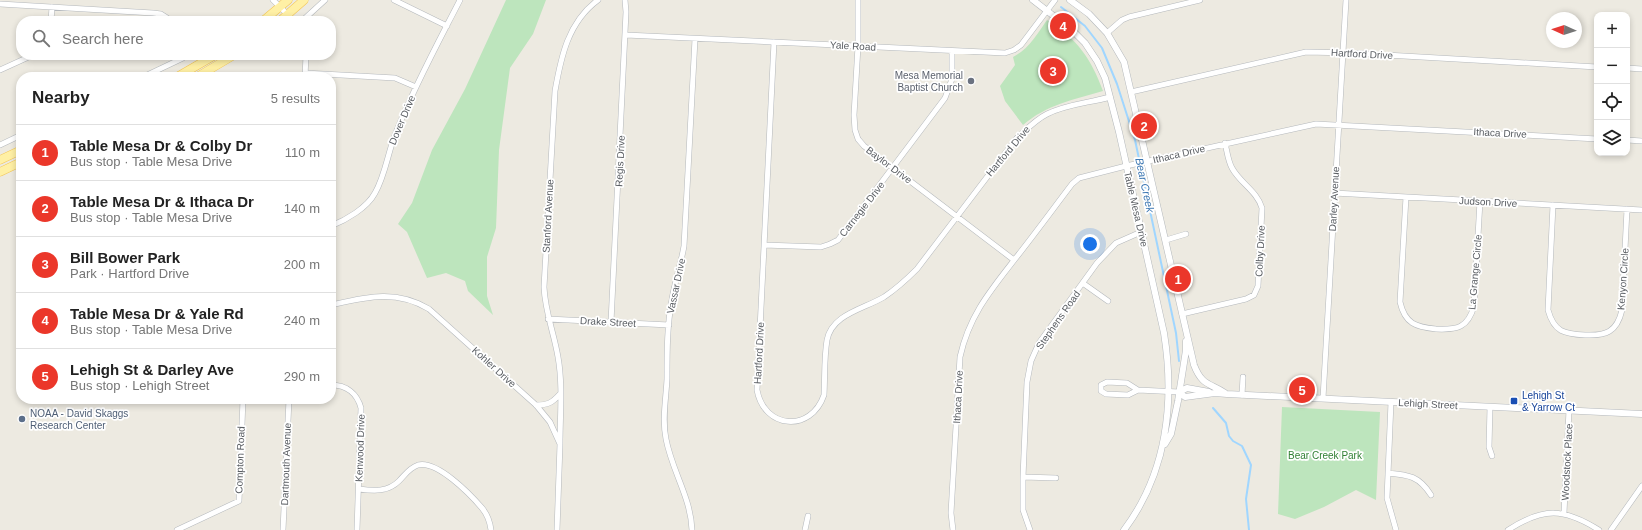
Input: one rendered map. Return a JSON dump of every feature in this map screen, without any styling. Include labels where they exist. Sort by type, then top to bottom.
[{"type":"main road","points":[[269,16],[288,0]]},
{"type":"main road","points":[[292,16],[304,0]]},
{"type":"main road","points":[[186,72],[206,60]]},
{"type":"main road","points":[[205,72],[226,60]]},
{"type":"main road","points":[[0,160],[16,152]]},
{"type":"main road","points":[[0,172],[16,164]]},
{"type":"street","points":[[273,0],[289,16]]},
{"type":"street","points":[[307,16],[325,0]]},
{"type":"street","points":[[394,0],[447,26]]},
{"type":"street","name":"Dover Drive","points":[[336,224],[364,206],[375,193],[394,136],[416,87],[460,0]]},
{"type":"street","name":"Stanford Avenue","points":[[560,444],[558,358],[548,319],[544,287],[555,91],[559,67],[572,29],[582,14],[598,0]]},
{"type":"street","name":"Regis Drive","points":[[611,322],[626,35],[625,0]]},
{"type":"street","name":"Baylor Drive","points":[[858,0],[858,46],[854,115],[855,130],[858,139],[864,146],[1014,260]]},
{"type":"street","name":"Table Mesa Drive","points":[[1033,0],[1047,10],[1086,44],[1097,61],[1105,78],[1164,333],[1168,359],[1169,392],[1163,447],[1150,487],[1140,507],[1124,530]]},
{"type":"street","name":"Yale Road","points":[[626,35],[1005,53],[1014,50],[1021,45],[1055,0]]},
{"type":"street","name":"Table Mesa Drive","points":[[1070,0],[1089,14],[1107,33],[1124,62],[1145,162],[1166,240],[1194,365],[1206,384],[1227,394]]},
{"type":"street","points":[[1107,33],[1122,20],[1129,17],[1200,0]]},
{"type":"street","name":"Darley Avenue","points":[[1323,398],[1346,0]]},
{"type":"street","points":[[0,4],[153,13],[164,16]]},
{"type":"street","points":[[51,16],[52,7]]},
{"type":"street","name":"Vassar Drive","points":[[692,530],[689,507],[671,458],[666,439],[664,417],[669,325],[672,299],[682,262],[684,246],[695,39]]},
{"type":"street","name":"Hartford Drive","points":[[774,42],[757,390],[759,400],[770,415],[779,420],[789,422],[800,421],[812,414],[822,402],[824,395],[827,340],[836,323],[841,318],[882,298],[900,286],[924,260],[1016,139],[1032,124],[1047,114],[1063,108],[1110,97]]},
{"type":"street","name":"Carnegie Drive","points":[[764,245],[821,247],[830,244],[842,234],[894,168],[945,98],[952,79],[952,50]]},
{"type":"street","name":"Hartford Drive","points":[[1131,92],[1302,53],[1342,52],[1594,67]]},
{"type":"street","points":[[0,70],[22,60]]},
{"type":"street","points":[[154,72],[179,60]]},
{"type":"street","points":[[305,72],[306,60]]},
{"type":"street","points":[[1630,68],[1642,69]]},
{"type":"street","points":[[336,76],[395,78],[416,87]]},
{"type":"street","name":"Ithaca Drive","points":[[953,530],[952,513],[960,357],[964,338],[969,325],[983,302],[1072,184],[1079,178],[1133,164],[1301,126],[1316,124],[1594,138]]},
{"type":"street","points":[[0,145],[16,137]]},
{"type":"street","points":[[1630,140],[1642,141]]},
{"type":"street","name":"Colby Drive","points":[[1182,314],[1246,299],[1254,295],[1258,286],[1262,208],[1260,202],[1251,190],[1232,169],[1225,144]]},
{"type":"street","name":"Judson Drive","points":[[1334,193],[1642,210]]},
{"type":"street","name":"La Grange Circle","points":[[1406,197],[1400,302],[1402,312],[1408,320],[1421,328],[1452,330],[1466,322],[1472,315],[1474,306],[1480,201]]},
{"type":"street","name":"Kenyon Circle","points":[[1553,205],[1548,310],[1551,320],[1556,327],[1569,334],[1600,336],[1615,326],[1620,318],[1627,209]]},
{"type":"street","name":"Stephens Road","points":[[1030,530],[1023,510],[1023,477],[1027,382],[1031,362],[1039,343],[1084,284],[1097,263],[1116,243],[1141,232]]},
{"type":"street","points":[[1166,240],[1186,234]]},
{"type":"street","points":[[1084,284],[1108,301]]},
{"type":"street","name":"Kohler Drive","points":[[336,304],[376,296],[403,297],[417,302],[429,309],[536,405],[550,422],[560,444],[557,530]]},
{"type":"street","name":"Drake Street","points":[[548,319],[669,325]]},
{"type":"street","name":"Table Mesa Drive","points":[[1163,447],[1171,434],[1180,392],[1186,350],[1186,332]]},
{"type":"street","points":[[1242,395],[1243,377]]},
{"type":"street","points":[[1107,382],[1127,383],[1138,390],[1128,395],[1106,394],[1101,391],[1101,385],[1107,382]]},
{"type":"street","name":"Kenwood Drive","points":[[336,384],[354,393],[359,400],[361,408],[357,530]]},
{"type":"street","name":"Lehigh Street","points":[[1138,390],[1180,392],[1185,397],[1227,394],[1642,414]]},
{"type":"street","points":[[536,405],[546,405],[553,402],[560,394]]},
{"type":"street","points":[[1391,402],[1388,498],[1396,530]]},
{"type":"street","name":"Compton Road","points":[[177,530],[239,501],[243,404]]},
{"type":"street","name":"Dartmouth Avenue","points":[[283,530],[289,404]]},
{"type":"street","points":[[1490,407],[1489,447],[1492,456]]},
{"type":"street","name":"Woodstock Place","points":[[1564,513],[1569,410]]},
{"type":"street","points":[[359,489],[384,490],[392,487],[407,472],[415,467],[420,465],[429,465],[443,471],[482,508],[488,518],[491,530]]},
{"type":"street","points":[[1388,473],[1410,475],[1422,483],[1432,494]]},
{"type":"street","points":[[1023,477],[1056,478]]},
{"type":"street","points":[[1611,530],[1642,486]]},
{"type":"street","points":[[1508,530],[1535,516],[1550,513],[1564,513],[1584,520],[1599,530]]},
{"type":"street","points":[[806,530],[808,516]]},
{"type":"green space","points":[[506,0],[546,0],[533,34],[510,68],[499,150],[496,228],[487,257],[487,296],[493,315],[468,291],[465,281],[446,273],[427,278],[407,232],[398,224],[412,203],[432,150],[465,89]]},
{"type":"green space","points":[[1047,20],[1067,34],[1082,50],[1088,59],[1103,91],[1071,100],[1041,112],[1023,125],[1005,101],[1000,86],[1015,65],[1013,57],[1024,50]]},
{"type":"green space","name":"Bear Creek Park","points":[[1282,407],[1380,412],[1376,500],[1356,490],[1324,507],[1295,519],[1278,514]]},
{"type":"waterway","name":"Bear Creek","points":[[1061,7],[1085,26],[1102,48],[1117,84],[1135,140],[1176,333],[1179,361]]},
{"type":"waterway","name":"Bear Creek","points":[[1213,408],[1226,423],[1229,436],[1233,441],[1242,446],[1251,465],[1246,499],[1249,530]]},
{"type":"place","name":"Table Mesa Dr & Yale Rd","points":[[1063,26]]},
{"type":"place","name":"Bill Bower Park","points":[[1053,71]]},
{"type":"place","name":"Mesa Memorial Baptist Church","points":[[971,81]]},
{"type":"place","name":"Table Mesa Dr & Ithaca Dr","points":[[1144,126]]},
{"type":"place","name":"Table Mesa Dr & Colby Dr","points":[[1178,279]]},
{"type":"place","name":"Lehigh St & Darley Ave","points":[[1302,390]]},
{"type":"place","name":"Lehigh St & Yarrow Ct","points":[[1514,401]]},
{"type":"place","name":"NOAA - David Skaggs Research Center","points":[[22,419]]}]
